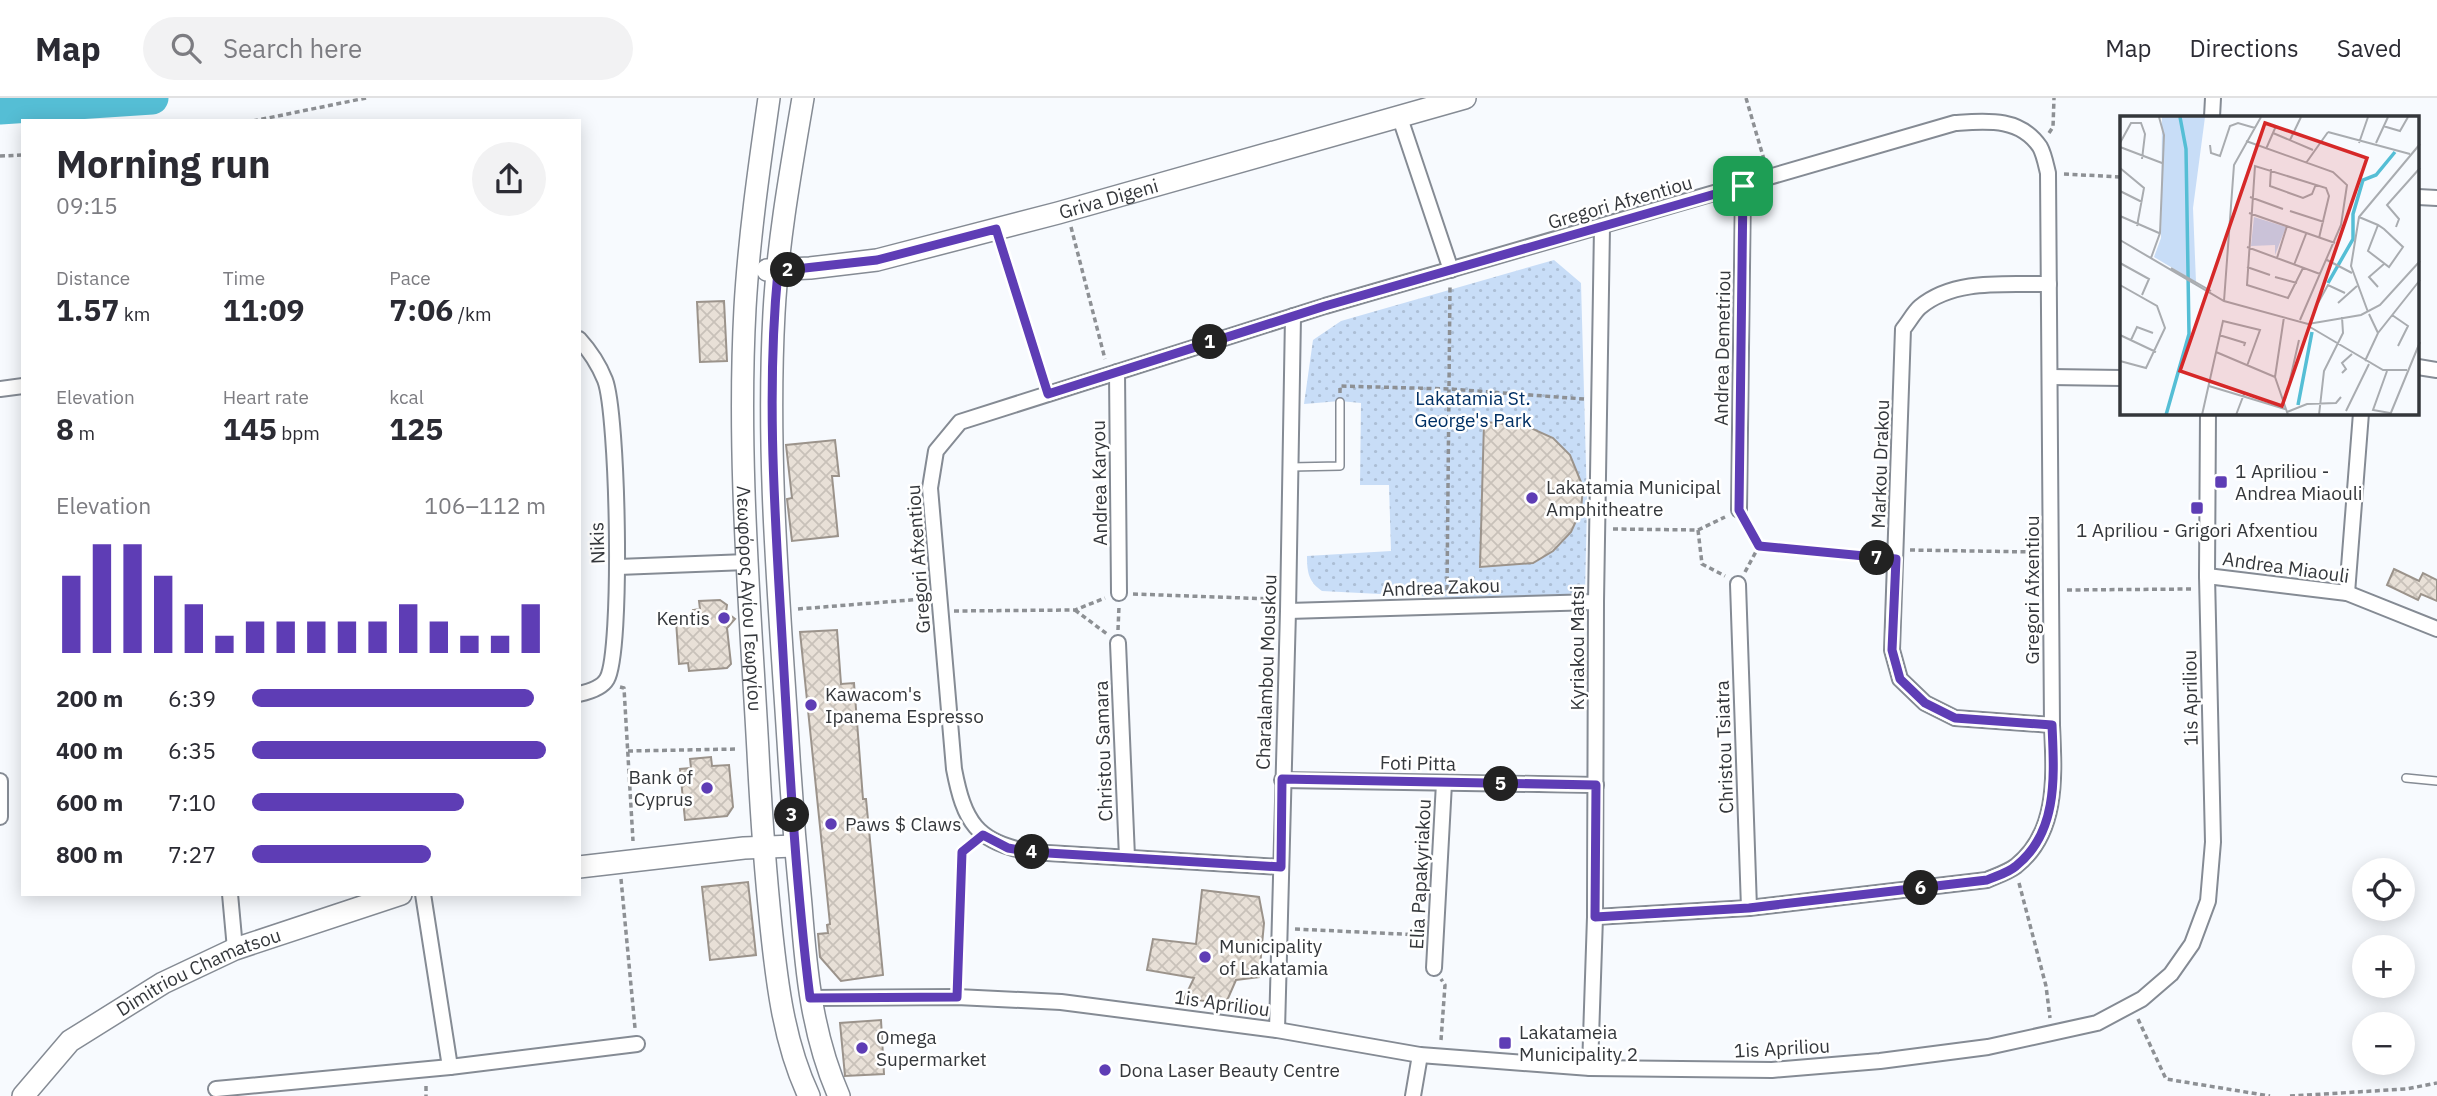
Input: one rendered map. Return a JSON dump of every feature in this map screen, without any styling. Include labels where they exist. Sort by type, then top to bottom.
[{"type":"main road","name":"Λεωφόρος Αγίου Γεωργίου","points":[[769,98],[747,269],[742,408],[747,562],[763,847],[778,991],[799,1076],[809,1096]]},
{"type":"main road","name":"Λεωφόρος Αγίου Γεωργίου","points":[[803,98],[783,215],[774,312],[774,503],[794,846],[805,955],[810,998],[826,1066],[839,1096]]},
{"type":"main road","name":"Griva Digeni","points":[[747,269],[778,271],[877,260],[1067,211],[1465,98]]},
{"type":"main road","points":[[581,867],[794,846]]},
{"type":"main road","name":"Dimitriou Chamatsou","points":[[23,1096],[69,1041],[163,983],[236,949],[395,896]]},
{"type":"street","points":[[2212,116],[2213,98]]},
{"type":"street","points":[[1400,118],[1451,270]]},
{"type":"street","name":"Gregori Afxentiou","points":[[983,835],[970,820],[959,797],[954,769],[930,488],[936,451],[960,422],[1293,316],[1955,123],[1997,120],[2027,133],[2041,148],[2048,173],[2052,725],[2055,778],[2046,825],[2031,851],[2014,868],[1987,880],[1749,908],[1595,917]]},
{"type":"street","name":"Andrea Demetriou","points":[[1739,510],[1743,186]]},
{"type":"street","name":"Kyriakou Matsi","points":[[1590,1068],[1595,917],[1596,602],[1602,227]]},
{"type":"street","name":"Markou Drakou","points":[[2049,284],[1968,287],[1942,293],[1918,308],[1903,329],[1892,650],[1900,679],[1925,703],[1955,718],[2052,725]]},
{"type":"street","name":"Charalambou Mouskou","points":[[1277,1030],[1293,316]]},
{"type":"street","name":"Nikis","points":[[581,342],[605,381],[611,410],[618,567],[612,656],[607,680]]},
{"type":"street","name":"Andrea Karyou","points":[[1113,373],[1119,593]]},
{"type":"street","points":[[2050,377],[2120,378]]},
{"type":"street","points":[[0,389],[21,386]]},
{"type":"street","name":"1is Apriliou","points":[[810,998],[957,997],[1062,1002],[1277,1030],[1420,1055],[1590,1068],[1772,1070],[1881,1061],[1988,1047],[2097,1023],[2142,999],[2171,974],[2192,944],[2208,901],[2213,842],[2207,583],[2208,415]]},
{"type":"street","points":[[2347,593],[2361,415]]},
{"type":"street","points":[[618,567],[747,562]]},
{"type":"street","name":"Andrea Miaouli","points":[[2207,583],[2347,593],[2437,629]]},
{"type":"street","name":"Christou Tsiatra","points":[[1738,584],[1749,908]]},
{"type":"street","name":"Andrea Zakou","points":[[1288,605],[1447,606],[1596,602]]},
{"type":"street","name":"Christou Samara","points":[[1118,643],[1126,858]]},
{"type":"street","points":[[581,693],[596,689],[607,680]]},
{"type":"street","name":"Foti Pitta","points":[[1282,779],[1596,785]]},
{"type":"street","points":[[0,781],[0,817]]},
{"type":"street","name":"Elia Papakyriakou","points":[[1434,968],[1444,783]]},
{"type":"street","points":[[983,835],[1008,848],[1281,867]]},
{"type":"street","points":[[230,896],[236,949]]},
{"type":"street","points":[[423,896],[450,1067]]},
{"type":"street","points":[[216,1089],[450,1067],[637,1044]]},
{"type":"street","points":[[1413,1096],[1420,1055]]},
{"type":"lane","points":[[1291,467],[1340,466],[1340,402]]},
{"type":"lane","points":[[2406,778],[2437,781]]},
{"type":"path","points":[[263,119],[366,98]]},
{"type":"path","points":[[1746,98],[1769,178]]},
{"type":"path","points":[[2041,148],[2053,127],[2054,98]]},
{"type":"path","points":[[0,156],[21,155]]},
{"type":"path","points":[[2048,173],[2120,177]]},
{"type":"path","points":[[1067,211],[1113,373]]},
{"type":"path","points":[[996,229],[1048,394]]},
{"type":"path","points":[[1447,606],[1451,270]]},
{"type":"path","points":[[1340,402],[1339,386],[1449,389],[1599,400]]},
{"type":"path","points":[[1597,529],[1698,530],[1739,510],[1759,546]]},
{"type":"path","points":[[1698,530],[1702,564],[1738,584],[1759,546]]},
{"type":"path","points":[[1759,546],[1896,555],[2051,552]]},
{"type":"path","points":[[2051,590],[2207,583]]},
{"type":"path","points":[[1118,643],[1119,593]]},
{"type":"path","points":[[792,610],[940,605],[1075,610],[1119,593],[1288,605]]},
{"type":"path","points":[[1075,610],[1118,643]]},
{"type":"path","points":[[607,680],[624,688],[628,751],[627,861],[637,1044]]},
{"type":"path","points":[[628,751],[758,748]]},
{"type":"path","points":[[957,997],[962,852],[983,835]]},
{"type":"path","points":[[2014,868],[2046,986],[2052,1033]]},
{"type":"path","points":[[1279,929],[1436,936]]},
{"type":"path","points":[[1434,968],[1445,985],[1440,1056]]},
{"type":"path","points":[[2131,1005],[2166,1079],[2270,1096]]},
{"type":"path","points":[[2290,1096],[2406,1089],[2437,1083]]},
{"type":"green space","name":"Lakatamia St. George's Park","points":[[1554,260],[1581,283],[1587,502],[1585,593],[1476,599],[1322,591],[1310,576],[1307,556],[1391,551],[1389,485],[1360,485],[1361,403],[1340,401],[1304,404],[1313,340],[1341,321]]},
{"type":"building","points":[[724,301],[727,361],[700,362],[697,302]]},
{"type":"building","name":"Lakatamia Municipal Amphitheatre","points":[[1484,422],[1524,425],[1553,438],[1570,455],[1583,487],[1581,510],[1571,532],[1553,551],[1533,563],[1480,567]]},
{"type":"building","points":[[835,440],[839,476],[832,476],[838,536],[792,541],[787,499],[792,498],[786,445]]},
{"type":"building","points":[[2394,569],[2419,581],[2423,573],[2437,580],[2437,601],[2421,594],[2418,600],[2387,585]]},
{"type":"building","points":[[720,600],[727,605],[726,612],[735,619],[727,628],[731,664],[727,668],[689,671],[688,663],[679,664],[676,621],[694,620],[693,610],[700,609],[699,601]]},
{"type":"building","points":[[837,630],[841,684],[854,683],[863,799],[866,799],[883,975],[841,981],[820,957],[818,934],[828,933],[827,925],[830,924],[800,632]]},
{"type":"building","name":"Bank of Cyprus","points":[[711,757],[712,766],[729,765],[733,807],[727,816],[685,820],[680,769],[691,768],[690,759]]},
{"type":"building","points":[[748,882],[756,955],[710,960],[702,887]]},
{"type":"building","name":"Municipality of Lakatamia","points":[[1202,890],[1259,897],[1264,923],[1259,977],[1236,980],[1226,1003],[1184,999],[1194,978],[1147,970],[1153,939],[1196,944]]},
{"type":"building","name":"Omega Supermarket","points":[[881,1020],[884,1074],[845,1076],[840,1023]]},
{"type":"waterway","points":[[0,108],[152,98]]},
{"type":"place","name":"1 Apriliou - Andrea Miaouli","points":[[2221,482]]},
{"type":"place","name":"Lakatamia Municipal Amphitheatre","points":[[1532,498]]},
{"type":"place","name":"1 Apriliou - Grigori Afxentiou","points":[[2197,508]]},
{"type":"place","name":"Kentis","points":[[724,618]]},
{"type":"place","name":"Kawacom's Ipanema Espresso","points":[[811,705]]},
{"type":"place","name":"Bank of Cyprus","points":[[707,788]]},
{"type":"place","name":"Paws $ Claws","points":[[831,824]]},
{"type":"place","name":"Municipality of Lakatamia","points":[[1205,957]]},
{"type":"place","name":"Lakatameia Municipality 2","points":[[1505,1043]]},
{"type":"place","name":"Omega Supermarket","points":[[862,1048]]},
{"type":"place","name":"Dona Laser Beauty Centre","points":[[1105,1070]]},
{"type":"route","points":[[1743,186],[1739,510],[1759,546],[1896,559],[1892,650],[1900,679],[1925,703],[1955,718],[2052,725],[2055,778],[2046,825],[2031,851],[2014,868],[1987,880],[1749,908],[1595,917],[1596,785],[1282,779],[1281,867],[1031,852],[1008,848],[983,835],[962,852],[957,997],[810,998],[794,846],[774,503],[772,405],[774,312],[778,271],[877,260],[996,229],[1048,394],[1325,306],[1743,186]]}]
